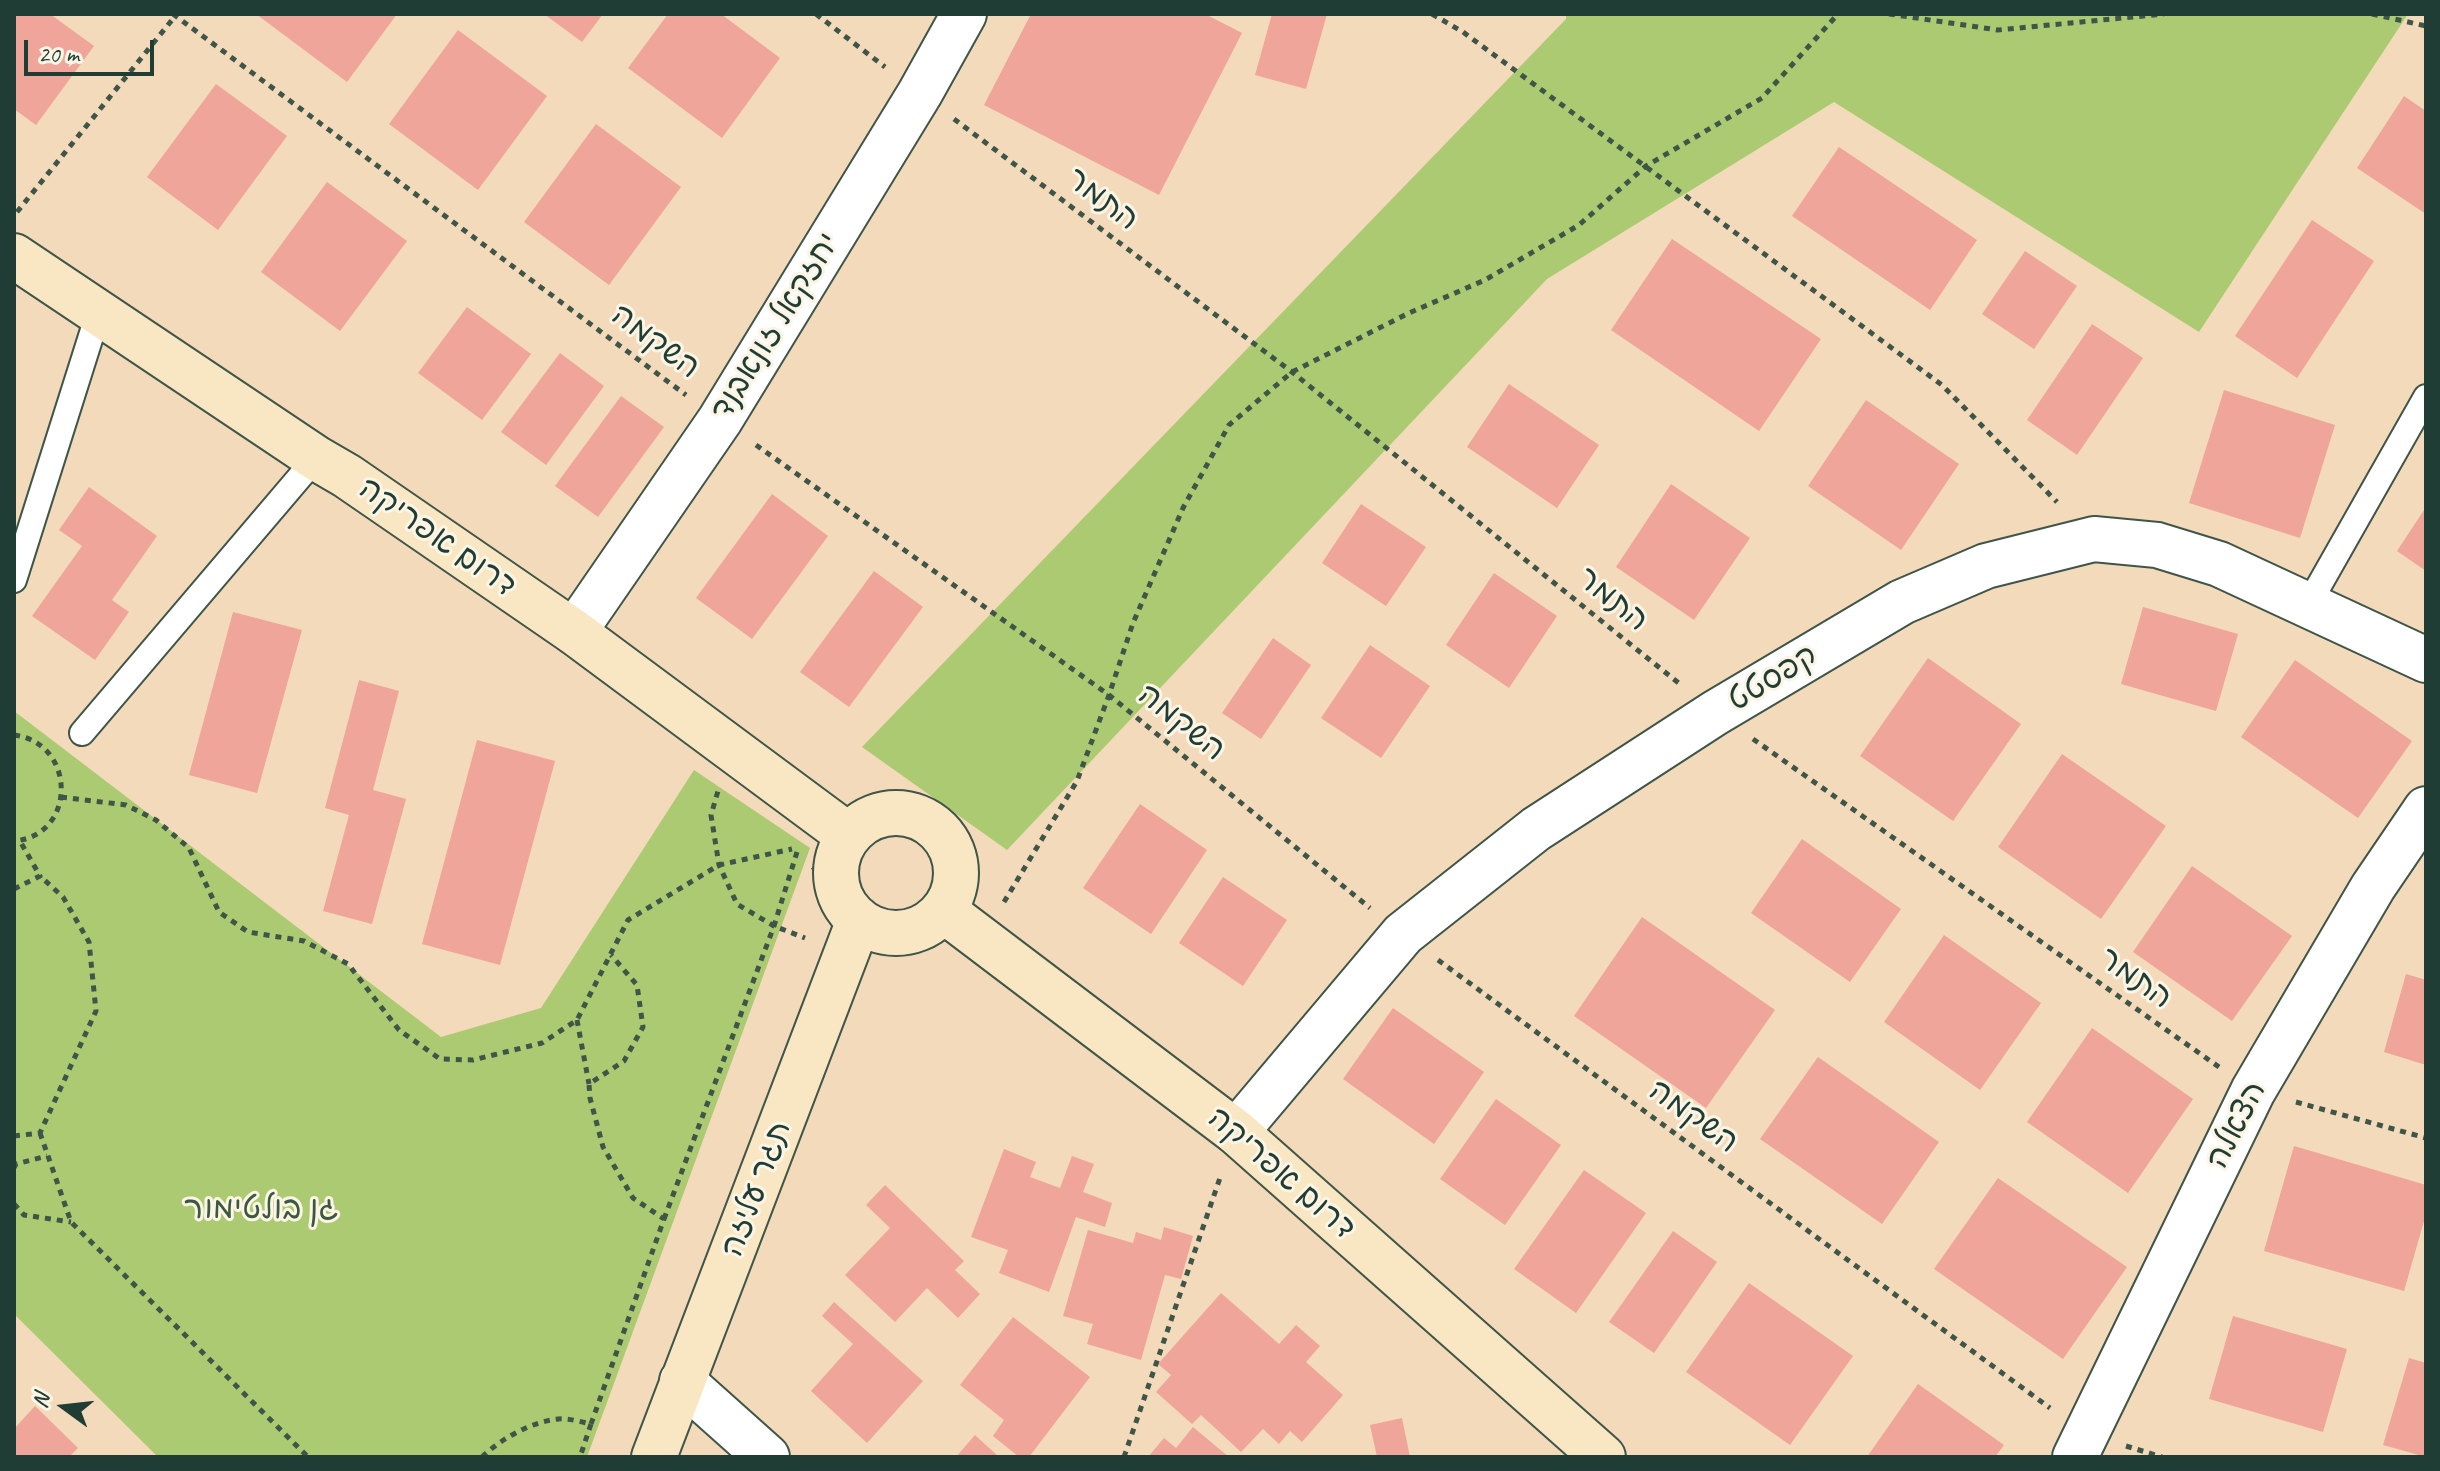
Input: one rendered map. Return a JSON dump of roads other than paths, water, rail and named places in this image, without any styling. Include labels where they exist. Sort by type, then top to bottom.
[{"type":"street","name":"יחזקאל זונאבנד","points":[[574,632],[720,420],[920,93],[964,14]]},
{"type":"street","name":"דרום אפריקה","points":[[14,256],[347,476],[574,632],[849,836]]},
{"type":"street","name":"קפסטט","points":[[1236,1132],[1403,934],[1536,829],[1715,713],[1902,602],[1986,566],[2094,539],[2157,545],[2219,564],[2426,660]]},
{"type":"street","name":"הצאלה","points":[[2081,1446],[2253,1091],[2373,887],[2426,809]]},
{"type":"street","points":[[888,813],[916,816],[933,825],[946,838],[957,874],[953,893],[943,910],[919,929],[903,933],[887,933],[859,920],[846,906],[838,890],[836,871],[840,853],[849,836],[862,823],[888,813]]},
{"type":"street","name":"דרום אפריקה","points":[[943,910],[1236,1132],[1603,1457]]},
{"type":"street","name":"תגר עליזה","points":[[654,1457],[859,920]]},
{"type":"street","points":[[682,1381],[767,1457]]},
{"type":"lane","points":[[14,580],[98,314]]},
{"type":"lane","points":[[2308,605],[2426,397]]},
{"type":"lane","points":[[82,733],[316,458]]},
{"type":"park label","name":"גן בולטימור","points":[[261,1210]]}]
